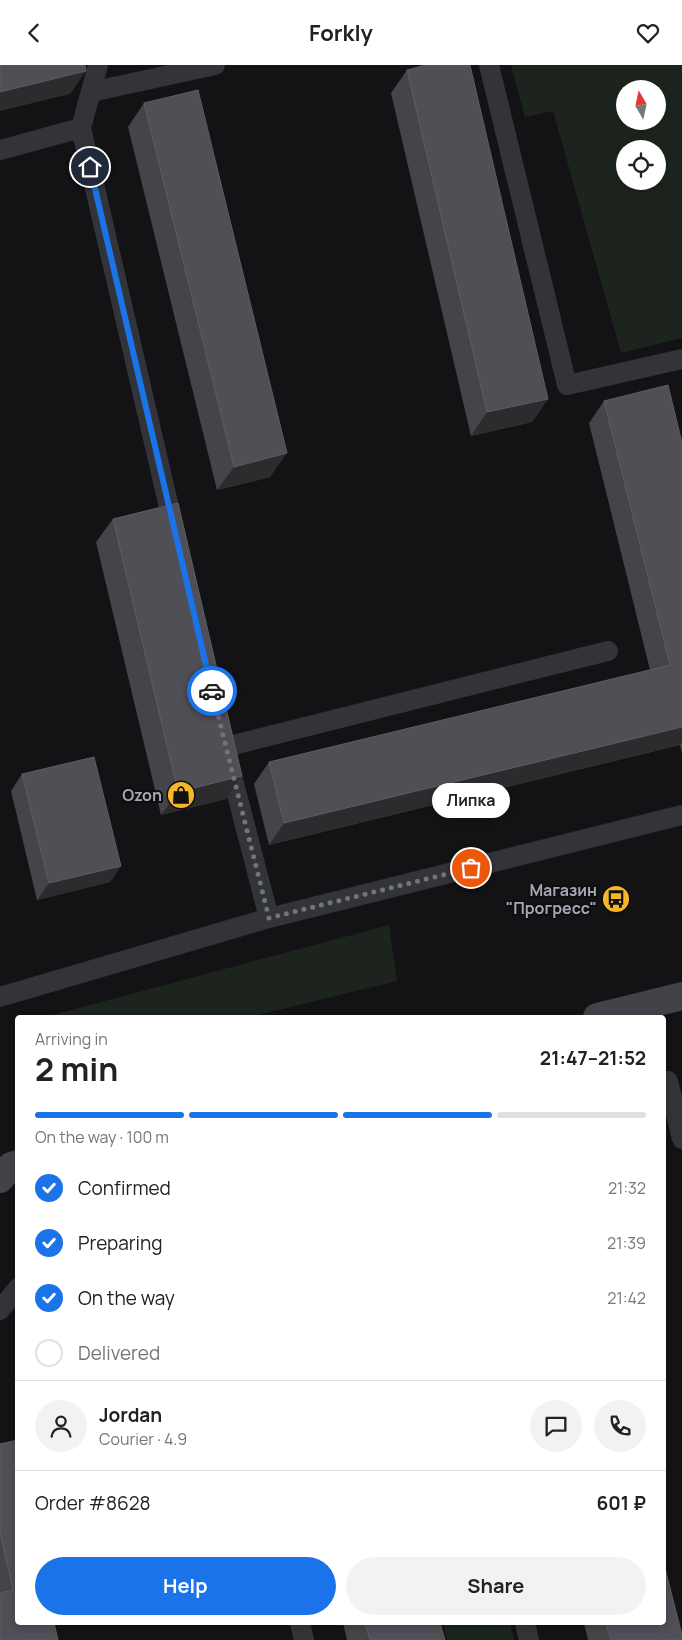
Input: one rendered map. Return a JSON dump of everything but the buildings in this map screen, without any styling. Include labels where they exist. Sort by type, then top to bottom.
[{"type":"main road","points":[[605,1015],[682,996]]},
{"type":"main road","points":[[0,1179],[11,1166],[15,1165]]},
{"type":"lane","points":[[98,65],[80,128],[180,553]]},
{"type":"lane","points":[[91,92],[215,65]]},
{"type":"lane","points":[[489,65],[567,385],[682,359]]},
{"type":"lane","points":[[0,150],[80,128]]},
{"type":"lane","points":[[269,918],[222,737],[608,651]]},
{"type":"lane","points":[[0,997],[269,918],[682,815]]},
{"type":"lane","points":[[671,1080],[682,1139]]},
{"type":"lane","points":[[0,1310],[15,1292]]},
{"type":"lane","points":[[300,1625],[304,1640]]},
{"type":"lane","points":[[525,1625],[529,1640]]},
{"type":"shaded area","points":[[511,65],[682,65],[682,338],[621,353],[553,111],[525,117]]},
{"type":"shaded area","points":[[389,925],[397,981],[258,1015],[52,1015]]},
{"type":"shaded area","points":[[443,1625],[510,1625],[514,1640],[447,1640]]},
{"type":"way so far","points":[[212,691],[269,918],[471,868]]},
{"type":"place","name":"Ozon","points":[[181,795]]},
{"type":"place","name":"Липка","points":[[471,868]]},
{"type":"place","name":"Магазин \"Прогресс\"","points":[[616,899]]},
{"type":"route","points":[[90,167],[212,691]]}]
